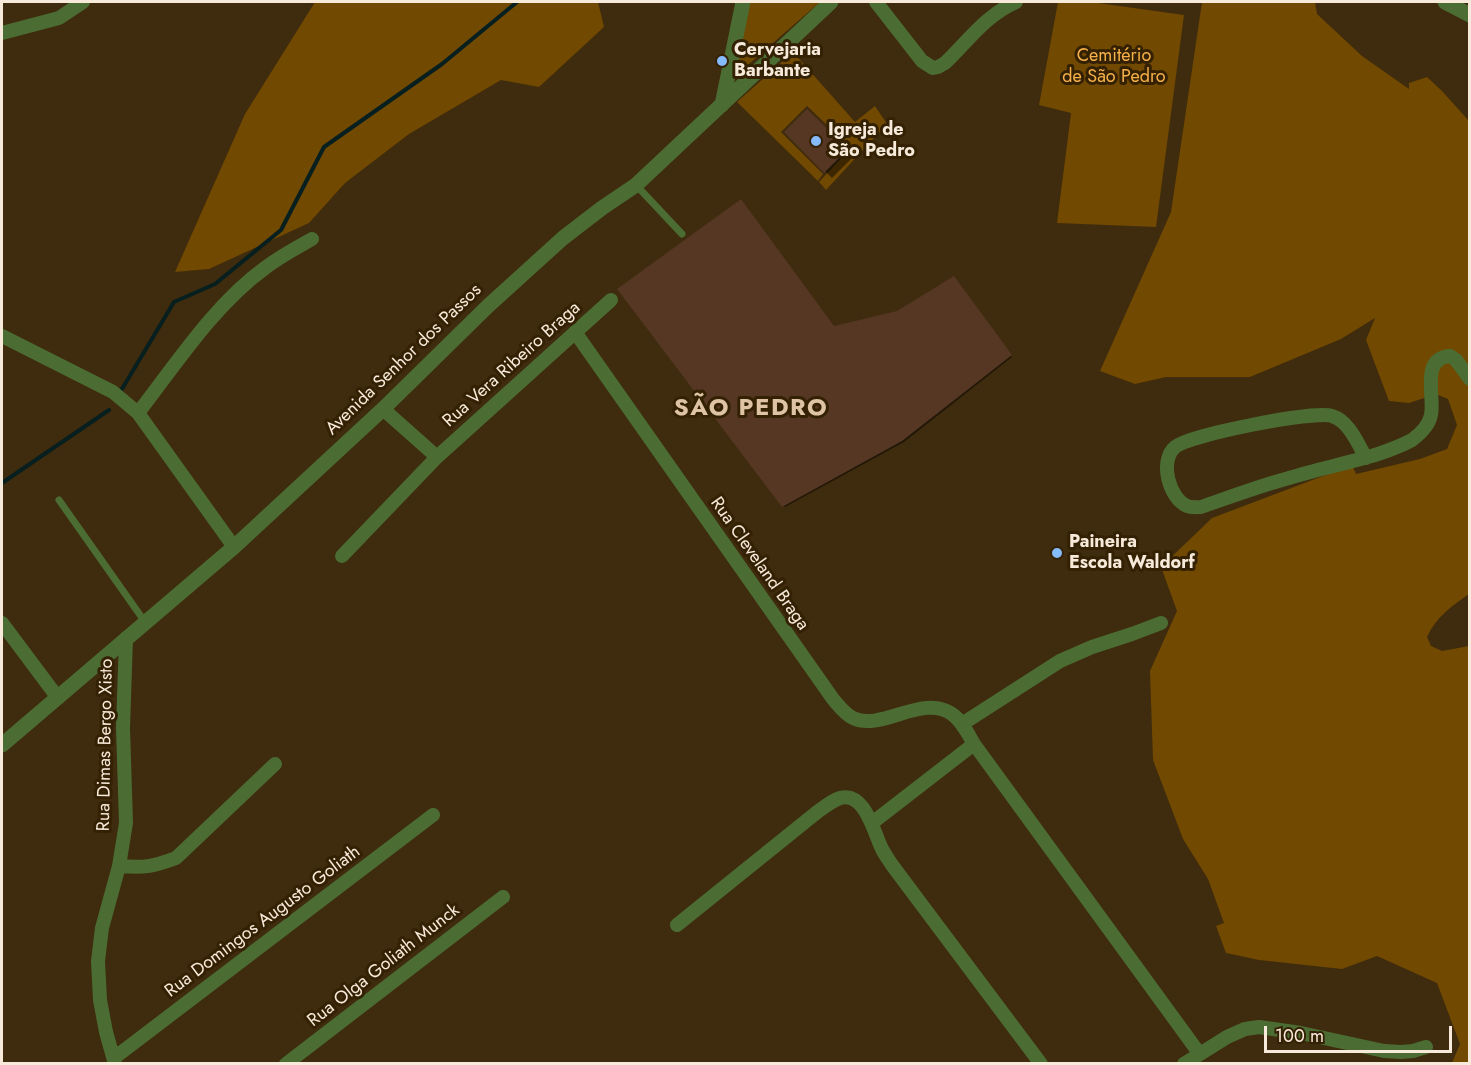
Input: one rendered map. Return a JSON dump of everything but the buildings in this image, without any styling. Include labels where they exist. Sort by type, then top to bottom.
[{"type":"street","points":[[2,33],[59,18],[83,2]]},
{"type":"street","points":[[722,105],[742,2]]},
{"type":"street","name":"Avenida Senhor dos Passos","points":[[2,745],[234,547],[563,238],[636,185],[831,2]]},
{"type":"street","points":[[876,2],[922,61],[933,68],[945,63],[989,17],[1005,6],[1016,2]]},
{"type":"street","points":[[1445,2],[1470,15]]},
{"type":"street","points":[[138,413],[215,314],[265,268],[312,239]]},
{"type":"street","name":"Rua Vera Ribeiro Braga","points":[[342,556],[437,457],[611,300]]},
{"type":"street","name":"Rua Cleveland Braga","points":[[574,332],[807,665],[843,711],[854,719],[869,721],[916,710],[944,709],[962,724]]},
{"type":"street","points":[[2,336],[113,392],[138,413],[234,547]]},
{"type":"street","points":[[1366,458],[1339,418],[1318,414],[1189,440],[1177,445],[1169,453],[1167,475],[1178,498],[1185,506],[1192,508],[1288,478],[1366,458],[1399,447],[1414,438],[1424,428],[1431,416],[1430,377],[1433,367],[1442,358],[1450,356],[1456,360],[1470,379]]},
{"type":"street","points":[[383,409],[437,457]]},
{"type":"street","points":[[2,623],[58,698]]},
{"type":"street","points":[[1161,623],[1092,647],[1060,661],[962,724],[974,744],[1199,1053]]},
{"type":"street","name":"Rua Dimas Bergo Xisto","points":[[115,1061],[106,1032],[100,1000],[98,961],[102,928],[119,866],[126,823],[123,728],[126,638]]},
{"type":"street","points":[[872,823],[974,744]]},
{"type":"street","points":[[119,866],[138,868],[157,865],[176,858],[275,764]]},
{"type":"street","points":[[677,925],[830,803],[841,798],[849,798],[858,802],[866,812],[883,851],[892,865],[1041,1064]]},
{"type":"street","name":"Rua Domingos Augusto Goliath","points":[[115,1061],[433,815]]},
{"type":"street","name":"Rua Olga Goliath Munck","points":[[286,1064],[503,897]]},
{"type":"street","points":[[1184,1064],[1236,1033],[1259,1027],[1301,1033],[1384,1051],[1413,1051],[1426,1047]]},
{"type":"lane","points":[[636,185],[682,234]]},
{"type":"lane","points":[[59,500],[145,622]]},
{"type":"green space","points":[[315,2],[598,2],[604,27],[539,87],[501,80],[409,134],[345,183],[309,223],[209,269],[175,272],[245,114]]},
{"type":"green space","points":[[748,2],[820,2],[735,76]]},
{"type":"green space","name":"Cemitério de São Pedro","points":[[1058,2],[1091,2],[1184,15],[1156,227],[1057,223],[1071,113],[1039,105]]},
{"type":"green space","points":[[1202,2],[1315,2],[1317,14],[1362,56],[1409,89],[1409,83],[1427,77],[1469,121],[1469,594],[1440,618],[1427,637],[1431,646],[1442,651],[1469,646],[1469,1063],[1452,1063],[1460,1044],[1437,983],[1377,956],[1342,969],[1259,960],[1226,953],[1216,926],[1224,923],[1208,879],[1183,839],[1153,760],[1150,671],[1177,611],[1161,567],[1212,518],[1352,465],[1356,474],[1420,459],[1447,449],[1457,425],[1448,399],[1436,394],[1409,403],[1389,401],[1366,340],[1375,318],[1341,339],[1250,377],[1166,377],[1135,384],[1100,371],[1171,212]]},
{"type":"green space","points":[[793,52],[855,122],[875,106],[887,124],[826,190],[819,182],[851,148],[807,106],[781,132],[823,174],[818,181],[737,102]]},
{"type":"waterway","points":[[122,389],[174,302],[215,284],[281,230],[324,147],[442,64],[517,2]]},
{"type":"waterway","points":[[2,483],[109,410]]},
{"type":"place","name":"Cervejaria Barbante","points":[[722,61]]},
{"type":"place","name":"Igreja de São Pedro","points":[[816,141]]},
{"type":"place","name":"Paineira Escola Waldorf","points":[[1057,553]]},
{"type":"district","name":"SÃO PEDRO","points":[[751,409]]}]
